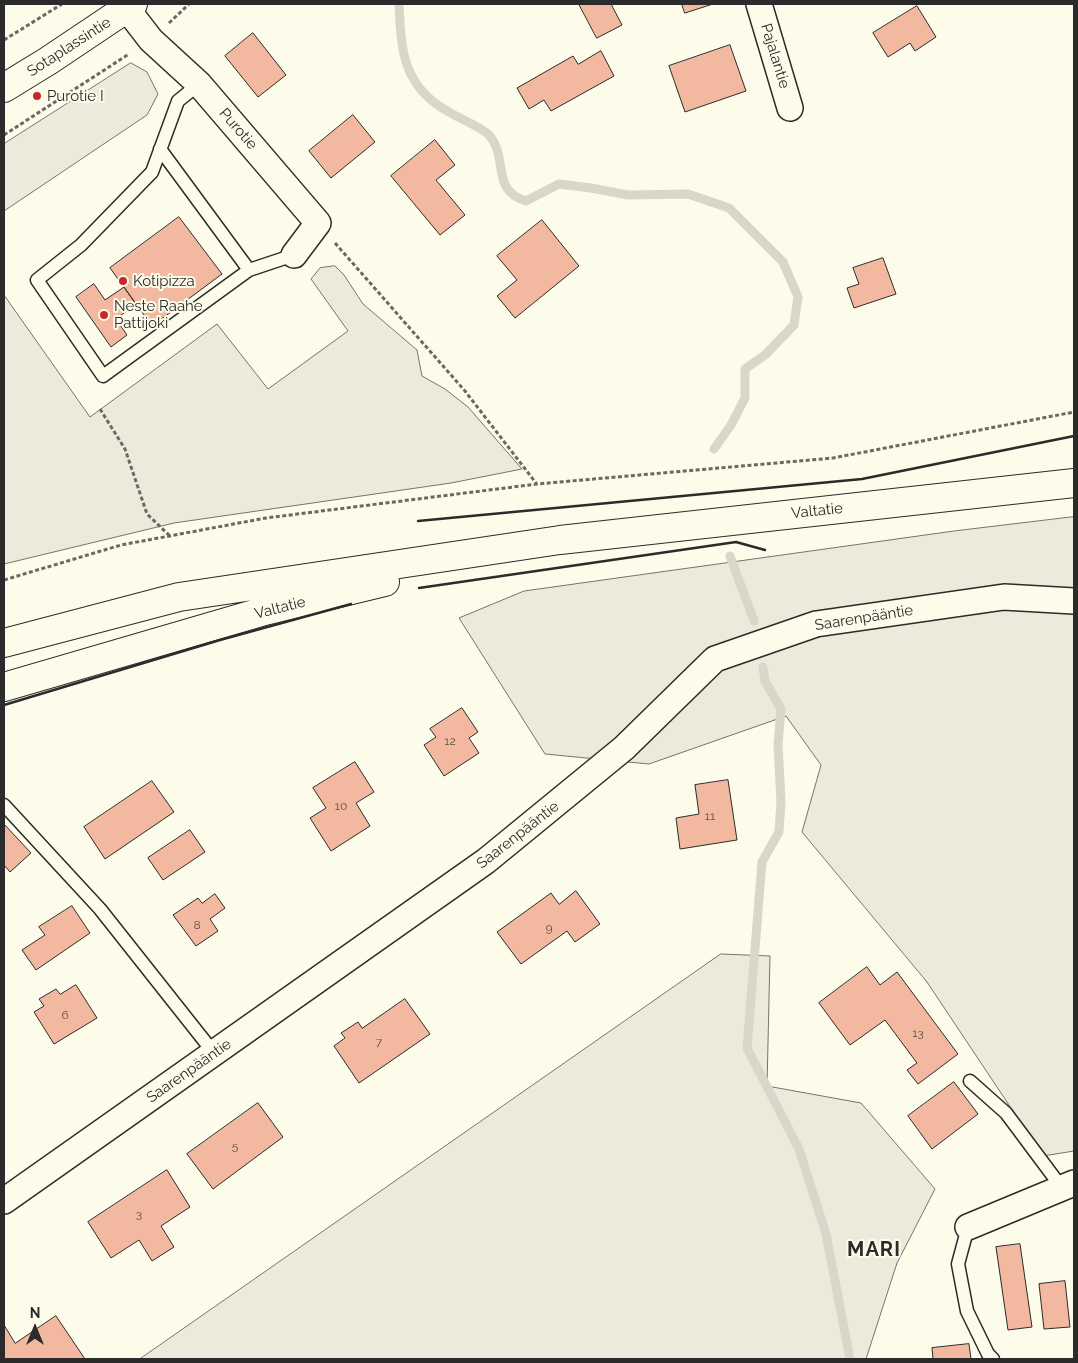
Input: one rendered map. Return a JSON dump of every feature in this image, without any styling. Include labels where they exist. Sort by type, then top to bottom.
[{"type":"main road","name":"Sotaplassintie","points":[[4,88],[130,6]]},
{"type":"main road","name":"Valtatie","points":[[4,643],[179,596],[560,540],[1074,483]]},
{"type":"main road","name":"Valtatie","points":[[4,687],[261,612],[560,540]]},
{"type":"street","name":"Pajalantie","points":[[759,4],[790,108]]},
{"type":"street","name":"Purotie","points":[[130,6],[151,40],[199,84],[318,223]]},
{"type":"street","points":[[294,255],[318,223]]},
{"type":"street","name":"Saarenpääntie","points":[[4,1201],[486,861],[624,748],[715,659],[816,624],[1004,597],[1074,601]]},
{"type":"street","points":[[968,1227],[1068,1185]]},
{"type":"lane","points":[[199,84],[178,101],[152,172],[82,245],[37,280],[103,376],[249,270],[294,255]]},
{"type":"lane","points":[[160,149],[249,270]]},
{"type":"lane","points":[[4,804],[100,909],[214,1053]]},
{"type":"lane","points":[[970,1081],[1006,1113],[1068,1185]]},
{"type":"lane","points":[[968,1227],[958,1264],[967,1311],[988,1354],[993,1359]]},
{"type":"path","points":[[4,40],[62,4]]},
{"type":"path","points":[[4,135],[151,40],[189,4]]},
{"type":"path","points":[[318,223],[465,391],[537,484]]},
{"type":"path","points":[[100,409],[125,449],[147,514],[171,536]]},
{"type":"path","points":[[4,580],[121,545],[266,518],[537,484],[833,458],[1074,412]]},
{"type":"shaded area","points":[[131,63],[147,72],[158,94],[147,115],[4,211],[4,144]]},
{"type":"shaded area","points":[[335,266],[344,275],[363,304],[417,350],[422,376],[445,389],[468,407],[522,469],[451,483],[174,523],[4,564],[4,295],[90,417],[217,324],[268,389],[348,331],[311,279],[320,268]]},
{"type":"shaded area","points":[[1074,517],[1074,1151],[1043,1156],[927,982],[802,832],[821,765],[786,716],[649,764],[545,754],[459,618],[524,591],[954,531]]},
{"type":"shaded area","points":[[721,954],[770,956],[767,1086],[861,1103],[935,1189],[897,1263],[866,1359],[140,1359]]},
{"type":"building","points":[[579,4],[611,4],[622,25],[597,38]]},
{"type":"building","points":[[682,4],[713,4],[685,13]]},
{"type":"building","points":[[917,6],[936,37],[915,51],[910,43],[888,57],[873,33]]},
{"type":"building","points":[[253,33],[286,75],[258,97],[225,56]]},
{"type":"building","points":[[730,45],[746,91],[685,112],[669,66]]},
{"type":"building","points":[[601,51],[614,76],[551,111],[544,100],[529,109],[517,88],[573,56],[578,64]]},
{"type":"building","points":[[353,115],[375,142],[331,178],[309,151]]},
{"type":"building","points":[[435,140],[455,165],[436,180],[465,215],[440,235],[391,176]]},
{"type":"building","points":[[179,217],[222,274],[152,326],[110,268]]},
{"type":"building","points":[[542,220],[579,266],[515,318],[497,296],[517,280],[497,256]]},
{"type":"building","points":[[883,258],[896,294],[854,308],[847,288],[859,284],[853,268]]},
{"type":"building","points":[[94,284],[105,300],[124,287],[136,304],[116,319],[127,335],[111,347],[76,297]]},
{"type":"building","points":[[462,708],[478,732],[469,738],[479,753],[444,776],[424,745],[436,737],[430,729]]},
{"type":"building","points":[[355,762],[374,792],[356,803],[370,826],[331,851],[310,818],[326,808],[313,788]]},
{"type":"building","points":[[728,780],[737,840],[680,849],[676,818],[699,814],[695,785]]},
{"type":"building","points":[[152,781],[174,812],[105,859],[84,827]]},
{"type":"building","points":[[4,824],[31,853],[10,872],[4,865]]},
{"type":"building","points":[[190,830],[205,852],[163,880],[148,858]]},
{"type":"building","points":[[576,891],[600,924],[575,942],[567,931],[521,964],[497,932],[551,893],[559,904]]},
{"type":"building","points":[[215,894],[225,908],[210,919],[218,931],[196,946],[173,915],[198,898],[202,903]]},
{"type":"building","points":[[72,906],[90,933],[36,970],[22,950],[45,935],[39,927]]},
{"type":"building","points":[[867,967],[880,985],[897,972],[958,1054],[918,1084],[907,1070],[917,1063],[885,1020],[850,1045],[819,1003]]},
{"type":"building","points":[[76,985],[97,1018],[54,1044],[34,1012],[44,1006],[39,999],[56,989],[60,994]]},
{"type":"building","points":[[405,999],[430,1034],[359,1083],[334,1046],[345,1038],[341,1033],[358,1022],[362,1028]]},
{"type":"building","points":[[954,1082],[978,1114],[932,1149],[908,1116]]},
{"type":"building","points":[[258,1103],[283,1137],[213,1189],[187,1154]]},
{"type":"building","points":[[167,1170],[190,1207],[161,1226],[174,1247],[152,1261],[139,1240],[111,1258],[88,1222]]},
{"type":"building","points":[[1020,1244],[1032,1327],[1008,1330],[996,1247]]},
{"type":"building","points":[[1065,1281],[1070,1327],[1044,1329],[1039,1284]]},
{"type":"building","points":[[56,1316],[85,1359],[4,1359],[4,1325],[15,1343]]},
{"type":"building","points":[[969,1344],[971,1359],[933,1359],[932,1348]]},
{"type":"waterway","points":[[399,4],[401,37],[413,79],[434,102],[489,135],[498,153],[504,181],[508,189],[515,196],[526,201],[559,184],[628,195],[688,194],[729,208],[783,262],[798,297],[794,325],[765,355],[745,369],[745,398],[731,425],[714,449]]},
{"type":"waterway","points":[[730,556],[754,621]]},
{"type":"waterway","points":[[763,667],[765,681],[781,709],[778,745],[781,802],[779,832],[762,862],[747,1048],[799,1149],[826,1234],[850,1359]]},
{"type":"wall","points":[[418,521],[862,479],[1074,436]]},
{"type":"wall","points":[[419,588],[736,542],[765,550]]},
{"type":"wall","points":[[4,705],[220,640],[351,604]]},
{"type":"place","name":"Purotie I","points":[[37,96]]},
{"type":"place","name":"Kotipizza","points":[[123,281]]},
{"type":"place","name":"Neste Raahe Pattijoki","points":[[104,315]]},
{"type":"district","name":"MARI","points":[[874,1250]]}]
